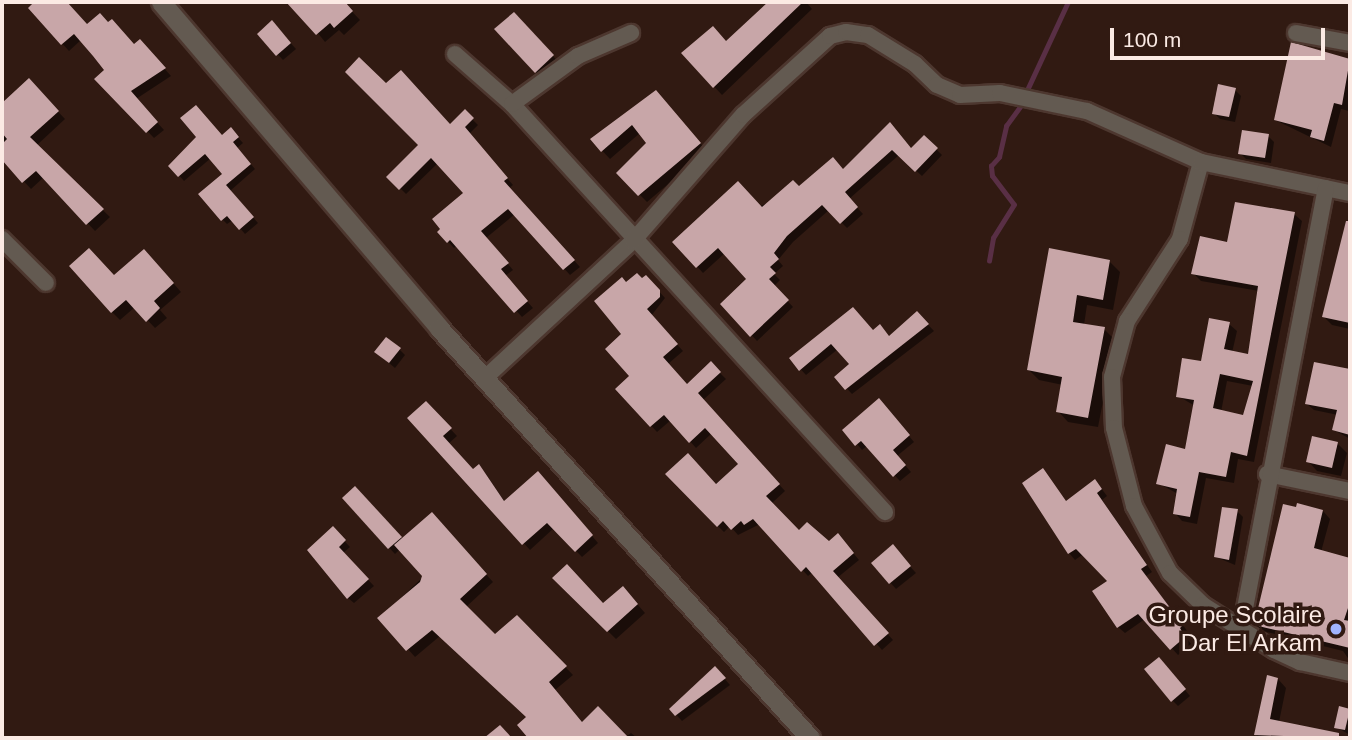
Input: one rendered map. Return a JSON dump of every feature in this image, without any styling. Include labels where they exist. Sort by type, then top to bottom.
[{"type":"street","points":[[161,2],[485,378],[810,738]]},
{"type":"street","points":[[485,378],[632,241],[743,115],[830,36],[846,32],[868,35],[915,64],[937,85],[960,95],[1000,93],[1087,111],[1201,162],[1350,193]]},
{"type":"street","points":[[512,104],[578,56],[631,33]]},
{"type":"street","points":[[1296,33],[1350,43]]},
{"type":"street","points":[[455,54],[512,104],[632,241],[885,512]]},
{"type":"street","points":[[1201,162],[1180,239],[1127,321],[1112,377],[1114,428],[1134,506],[1170,573],[1203,605],[1300,662],[1350,673]]},
{"type":"street","points":[[1241,629],[1267,474],[1326,188]]},
{"type":"street","points":[[2,239],[46,283]]},
{"type":"street","points":[[1267,474],[1350,491]]},
{"type":"building","points":[[34,2],[67,2],[87,24],[100,13],[108,22],[112,19],[134,44],[140,39],[166,68],[131,91],[158,122],[146,133],[94,79],[104,70],[93,56],[74,34],[61,45],[28,8]]},
{"type":"building","points":[[286,2],[345,2],[353,11],[334,28],[330,23],[316,35]]},
{"type":"building","points":[[768,2],[803,2],[713,88],[681,53],[713,26],[726,41]]},
{"type":"building","points":[[514,12],[554,55],[535,73],[494,29]]},
{"type":"building","points":[[272,20],[291,43],[276,56],[257,34]]},
{"type":"building","points":[[1291,42],[1350,59],[1342,105],[1334,103],[1324,141],[1310,137],[1312,130],[1274,120]]},
{"type":"building","points":[[359,57],[386,83],[401,70],[450,124],[465,109],[474,118],[465,127],[508,178],[504,181],[575,260],[563,270],[508,209],[481,231],[509,263],[501,269],[528,301],[514,313],[450,240],[447,243],[437,232],[440,229],[432,219],[463,193],[431,158],[399,190],[386,177],[418,145],[345,72]]},
{"type":"building","points":[[29,78],[59,111],[30,137],[104,209],[86,225],[36,171],[22,183],[2,160],[2,144],[7,139],[2,133],[2,103]]},
{"type":"building","points":[[1218,84],[1236,88],[1229,117],[1212,114]]},
{"type":"building","points":[[656,90],[701,143],[638,196],[616,173],[646,143],[632,125],[601,152],[590,139]]},
{"type":"building","points":[[196,105],[222,135],[231,127],[239,137],[233,142],[251,164],[226,185],[254,217],[239,230],[227,216],[221,221],[198,194],[222,174],[205,154],[178,177],[168,166],[196,137],[180,118]]},
{"type":"building","points":[[890,122],[911,148],[924,135],[938,148],[915,172],[892,150],[845,192],[858,207],[840,224],[822,205],[787,236],[774,253],[779,259],[770,267],[776,273],[769,279],[789,300],[750,337],[720,304],[746,279],[718,248],[696,268],[672,242],[738,181],[762,207],[793,180],[799,186],[833,157],[843,169]]},
{"type":"building","points":[[1242,130],[1269,134],[1265,158],[1238,154]]},
{"type":"building","points":[[1235,202],[1295,212],[1247,456],[1231,452],[1226,477],[1199,472],[1190,517],[1173,514],[1177,489],[1156,484],[1166,444],[1185,449],[1194,400],[1176,397],[1182,358],[1201,361],[1209,318],[1230,322],[1224,349],[1248,354],[1258,286],[1191,274],[1200,236],[1227,242]],"holes":[[[1220,374],[1253,381],[1243,415],[1213,408]]]},
{"type":"building","points":[[1346,221],[1350,221],[1350,323],[1322,317]]},
{"type":"building","points":[[89,248],[114,275],[144,249],[174,283],[154,301],[160,308],[146,322],[126,300],[111,313],[69,266]]},
{"type":"building","points":[[1049,248],[1110,260],[1103,300],[1077,295],[1073,322],[1105,327],[1088,418],[1056,412],[1062,377],[1027,370]]},
{"type":"building","points":[[637,273],[642,278],[646,275],[660,290],[660,297],[647,309],[678,344],[663,357],[687,384],[711,361],[721,372],[698,393],[780,484],[766,496],[799,530],[807,522],[829,541],[838,533],[854,553],[833,571],[889,633],[874,646],[806,567],[801,572],[753,519],[744,525],[741,521],[731,530],[723,521],[717,527],[665,474],[688,453],[716,484],[738,464],[705,428],[689,443],[664,415],[650,427],[615,389],[629,376],[605,349],[621,334],[594,301],[622,277],[626,282]]},
{"type":"building","points":[[853,307],[873,330],[880,324],[889,336],[917,311],[929,324],[845,390],[834,377],[849,364],[831,344],[799,371],[789,358]]},
{"type":"building","points":[[386,337],[401,348],[389,363],[374,352]]},
{"type":"building","points":[[1314,362],[1350,369],[1350,435],[1332,430],[1337,410],[1305,404]]},
{"type":"building","points":[[879,398],[910,435],[893,450],[906,465],[893,477],[861,441],[855,446],[842,430]]},
{"type":"building","points":[[426,401],[452,428],[443,436],[473,469],[479,464],[504,501],[538,471],[593,535],[575,552],[547,523],[522,545],[407,418]]},
{"type":"building","points":[[1312,436],[1338,442],[1332,468],[1306,462]]},
{"type":"building","points":[[1043,468],[1066,501],[1095,479],[1102,489],[1097,493],[1147,565],[1141,569],[1183,625],[1180,628],[1185,637],[1170,650],[1138,614],[1117,628],[1092,591],[1107,581],[1076,549],[1068,554],[1022,483]]},
{"type":"building","points":[[355,486],[402,537],[388,549],[342,498]]},
{"type":"building","points":[[1297,503],[1323,510],[1314,548],[1350,558],[1350,602],[1344,620],[1350,621],[1350,648],[1254,625],[1283,504],[1296,507]]},
{"type":"building","points":[[1222,507],[1238,509],[1229,560],[1214,557]]},
{"type":"building","points":[[432,512],[487,574],[460,599],[495,634],[517,615],[567,666],[549,682],[582,722],[598,706],[629,738],[528,738],[517,725],[526,717],[432,630],[406,651],[377,618],[420,582],[422,576],[394,545]]},
{"type":"building","points":[[333,526],[346,540],[339,547],[369,579],[347,599],[307,550]]},
{"type":"building","points":[[893,544],[911,566],[889,584],[871,563]]},
{"type":"building","points":[[567,564],[603,603],[623,586],[638,604],[607,632],[552,578]]},
{"type":"building","points":[[1159,657],[1186,689],[1171,702],[1144,669]]},
{"type":"building","points":[[715,666],[726,678],[675,716],[669,709]]},
{"type":"building","points":[[1267,675],[1278,678],[1270,719],[1339,733],[1339,738],[1254,735]]},
{"type":"building","points":[[1339,706],[1350,709],[1345,730],[1334,728]]},
{"type":"building","points":[[500,725],[512,738],[484,738]]},
{"type":"waterway","points":[[1028,88],[1068,2]]},
{"type":"waterway","points":[[989,261],[993,238],[1014,205],[992,176],[991,166],[999,157],[1006,126],[1021,105]]},
{"type":"place","name":"Groupe Scolaire Dar El Arkam","points":[[1336,629]]}]
